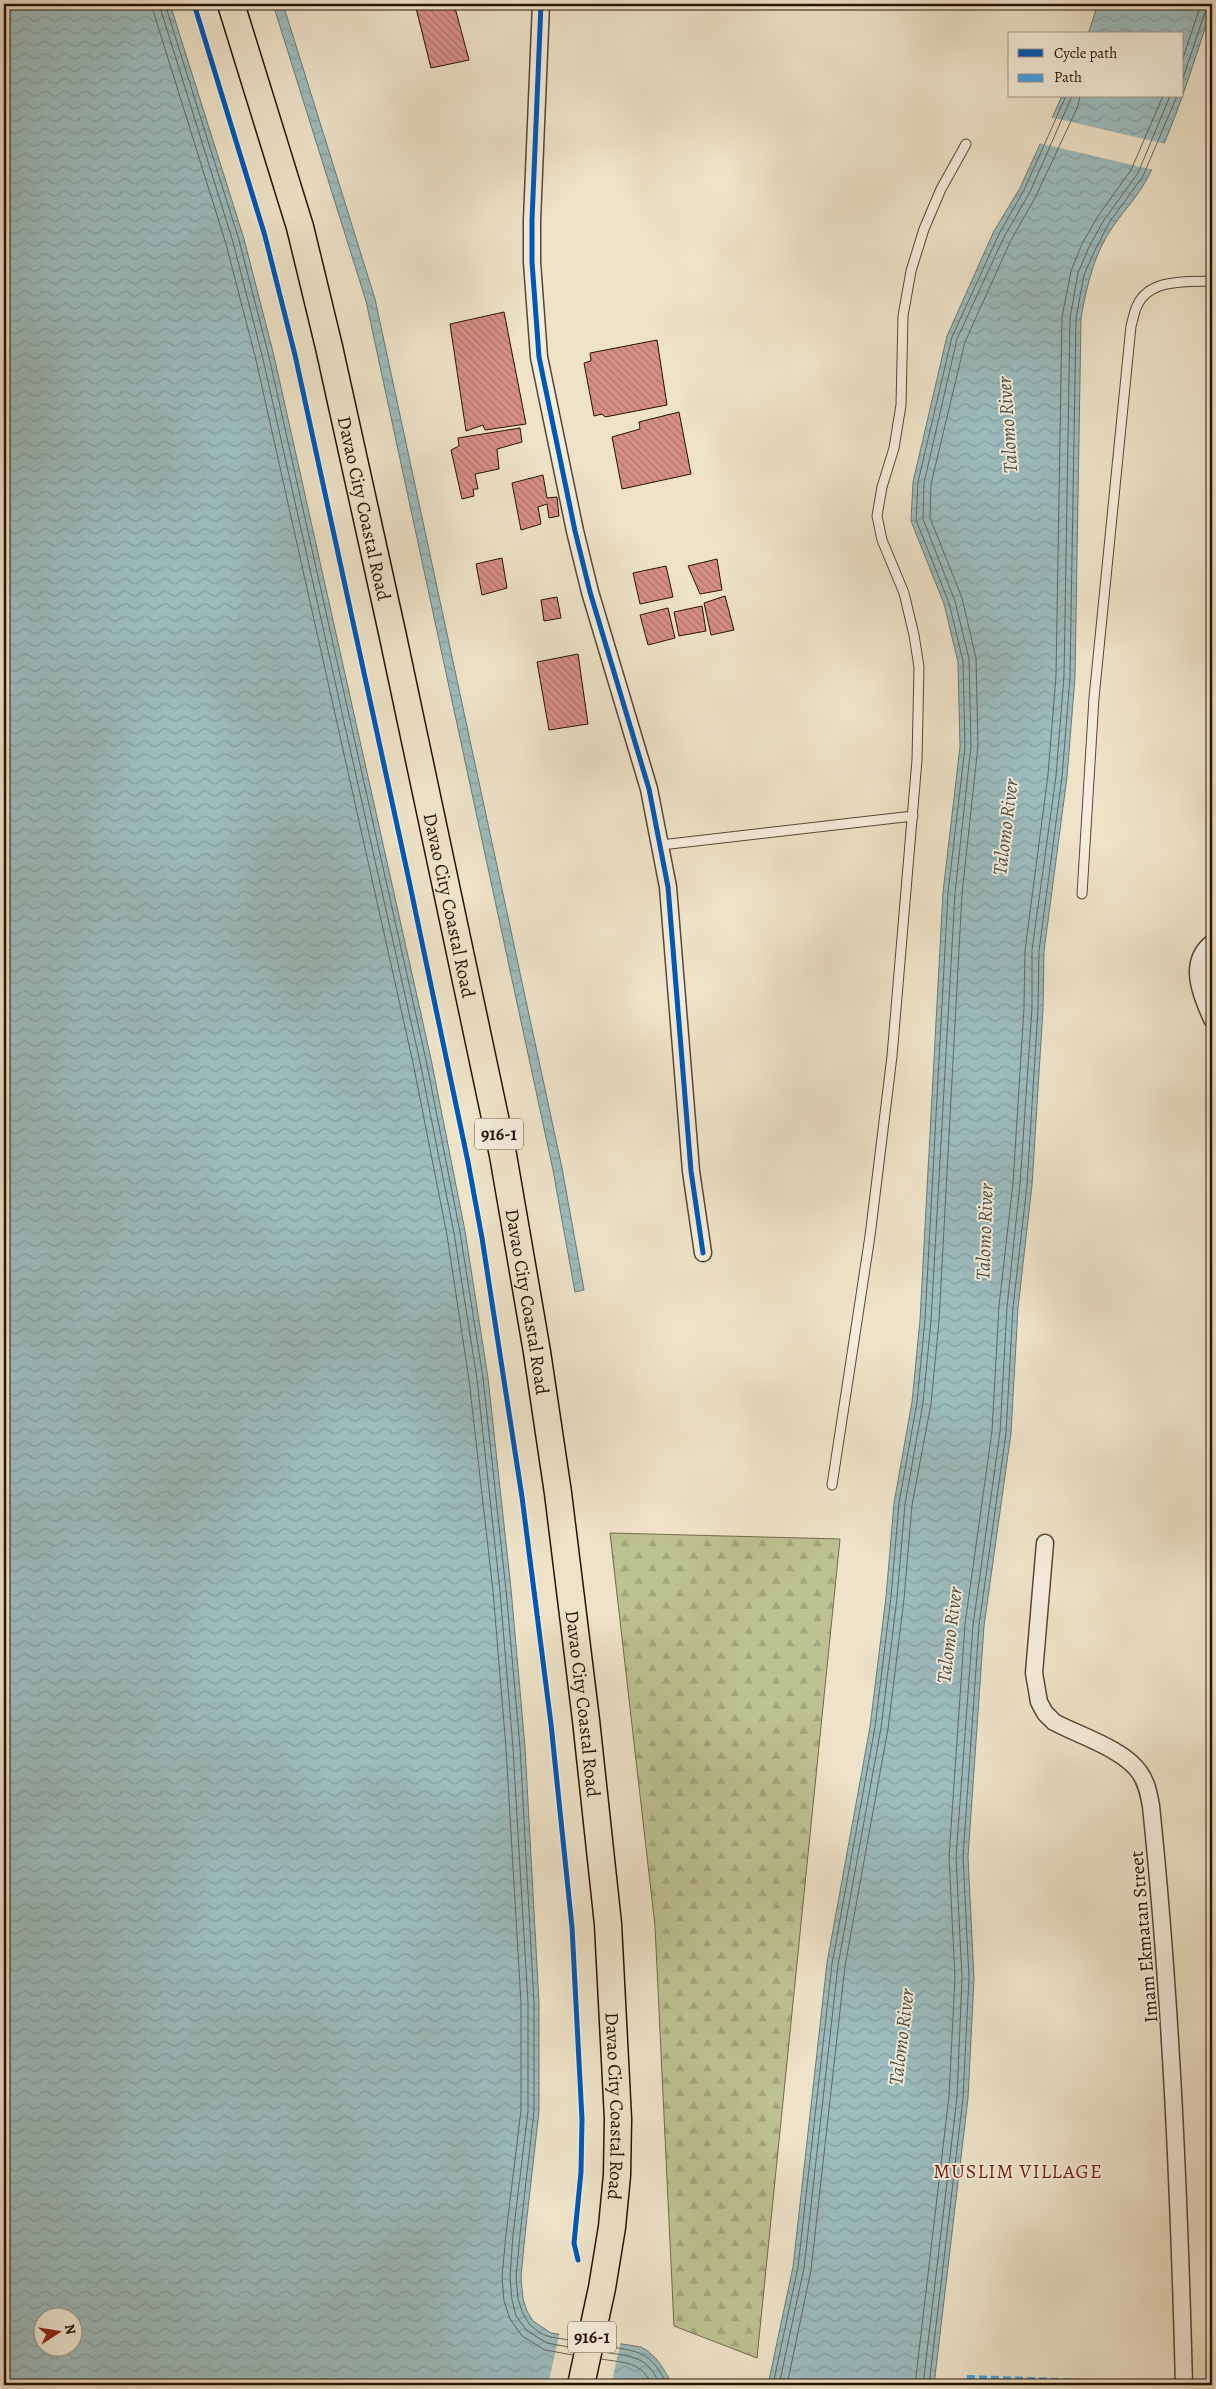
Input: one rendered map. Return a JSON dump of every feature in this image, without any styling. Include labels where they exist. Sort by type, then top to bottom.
[{"type":"main road","name":"Davao City Coastal Road","points":[[231,4],[300,227],[329,347],[442,864],[517,1232],[558,1493],[586,1720],[608,1924],[618,2119],[616,2183],[602,2288],[582,2385]]},
{"type":"street","points":[[541,4],[532,220],[532,262],[539,357],[562,474],[590,592],[649,789],[661,844],[668,887],[691,1171],[703,1253]]},
{"type":"street","points":[[1212,943],[1200,958],[1198,975],[1201,994],[1212,1019]]},
{"type":"street","name":"Imam Ekmatan Street","points":[[1045,1543],[1034,1673],[1039,1702],[1045,1713],[1054,1722],[1131,1762],[1140,1773],[1147,1788],[1151,1806],[1168,1990],[1178,2183],[1184,2385]]},
{"type":"lane","points":[[832,1485],[875,1198],[892,1056],[913,816],[919,667],[904,593],[882,540],[877,516],[882,487],[894,448],[901,405],[903,316],[911,271],[934,205],[966,144]]},
{"type":"lane","points":[[1082,894],[1094,698],[1132,326],[1137,305],[1147,293],[1161,285],[1212,281]]},
{"type":"lane","points":[[661,844],[913,816]]},
{"type":"green space","points":[[610,1533],[840,1539],[757,2358],[674,2326],[655,1926]]},
{"type":"water","points":[[4,4],[170,4],[244,239],[274,356],[431,1059],[465,1231],[488,1378],[511,1589],[525,1747],[539,2003],[539,2111],[521,2277],[523,2299],[533,2321],[551,2333],[641,2347],[656,2359],[673,2385],[4,2385]]},
{"type":"water","points":[[273,4],[283,4],[375,299],[562,1168],[584,1290],[575,1292],[553,1170],[366,301]]},
{"type":"water","points":[[1098,4],[1212,4],[1184,91],[1184,32],[1089,32]]},
{"type":"water","name":"Talomo River","points":[[1061,98],[1181,98],[1166,139],[1143,185],[1114,225],[1101,247],[1089,281],[1081,318],[1075,677],[1067,777],[1044,951],[1043,1009],[1032,1185],[1018,1308],[1011,1433],[984,1626],[968,1857],[974,1979],[968,2098],[934,2385],[768,2385],[793,2267],[827,1963],[870,1727],[886,1597],[894,1503],[912,1402],[920,1320],[943,892],[960,747],[958,662],[944,604],[911,521],[913,482],[947,336],[994,231],[1020,188]]},
{"type":"pier","points":[[1050,117],[1166,144],[1154,170],[1038,143]]},
{"type":"pier","points":[[560,2331],[621,2341],[611,2385],[548,2385]]},
{"type":"building","points":[[415,4],[454,4],[469,60],[431,68]]},
{"type":"building","points":[[504,312],[526,424],[485,430],[483,425],[466,431],[450,324]]},
{"type":"building","points":[[657,340],[667,405],[605,417],[602,414],[594,416],[584,363],[591,361],[590,353]]},
{"type":"building","points":[[679,412],[691,474],[622,489],[612,437],[640,429],[639,422]]},
{"type":"building","points":[[520,428],[522,442],[497,449],[499,469],[475,474],[478,489],[473,489],[474,496],[462,499],[451,450],[459,446],[458,438]]},
{"type":"building","points":[[543,475],[547,498],[557,497],[559,516],[549,518],[547,504],[538,507],[541,524],[521,530],[512,483]]},
{"type":"building","points":[[502,558],[507,588],[482,595],[476,564]]},
{"type":"building","points":[[717,559],[722,590],[700,594],[688,566]]},
{"type":"building","points":[[666,566],[673,597],[640,604],[633,573]]},
{"type":"building","points":[[725,596],[734,630],[711,635],[704,603]]},
{"type":"building","points":[[557,597],[561,618],[544,621],[541,600]]},
{"type":"building","points":[[702,606],[706,631],[679,636],[674,612]]},
{"type":"building","points":[[668,608],[675,638],[648,645],[640,615]]},
{"type":"building","points":[[578,654],[588,724],[549,730],[537,662]]},
{"type":"marked path","points":[[967,2377],[1184,2384]]},
{"type":"cycle path","points":[[194,4],[265,236],[295,355],[407,871],[468,1162],[482,1238],[522,1497],[551,1724],[572,1927],[582,2119],[581,2172],[574,2243],[578,2260]]},
{"type":"cycle path","points":[[541,4],[532,220],[532,262],[539,357],[575,531],[590,592],[649,789],[668,887],[691,1171],[703,1253]]},
{"type":"district","name":"MUSLIM VILLAGE","points":[[1018,2171]]}]
